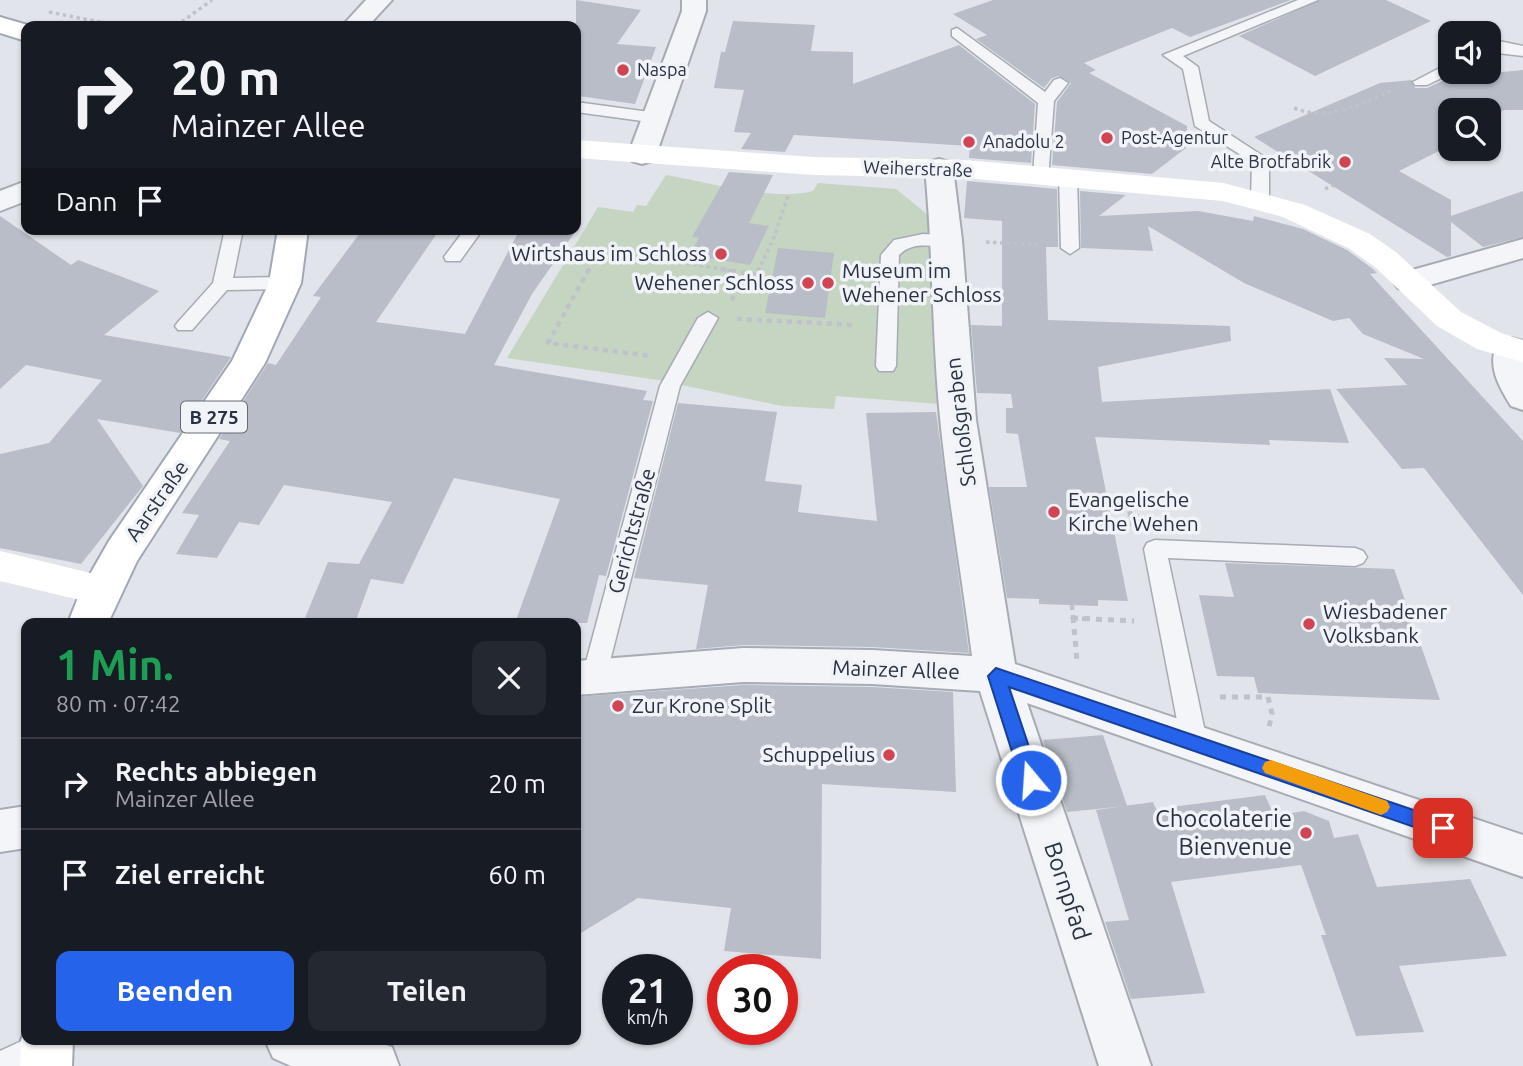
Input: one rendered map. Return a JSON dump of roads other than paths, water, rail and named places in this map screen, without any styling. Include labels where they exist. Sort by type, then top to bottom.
[{"type":"main road","name":"Weiherstraße","points":[[581,149],[798,166],[939,168],[1055,176],[1205,189],[1260,200],[1328,225],[1359,241],[1409,281],[1448,319],[1470,332],[1517,350]]},
{"type":"main road","name":"Aarstraße","points":[[95,606],[123,551],[248,363],[285,283],[292,235]]},
{"type":"main road","points":[[0,566],[95,606]]},
{"type":"street","points":[[359,21],[380,0]]},
{"type":"street","points":[[642,155],[694,11],[694,0]]},
{"type":"street","name":"Schloßgraben","points":[[939,168],[947,240],[950,328],[958,420],[996,676]]},
{"type":"street","points":[[0,202],[21,192]]},
{"type":"street","points":[[1409,281],[1523,248]]},
{"type":"street","name":"Weiherstraße","points":[[1517,350],[1511,376],[1523,398]]},
{"type":"street","name":"Mainzer Allee","points":[[585,677],[662,669],[761,666],[943,671],[996,676],[1258,763],[1522,862]]},
{"type":"street","name":"Bornpfad","points":[[996,676],[1125,1066]]},
{"type":"street","points":[[0,831],[21,828]]},
{"type":"street","points":[[307,1045],[373,1066]]},
{"type":"lane","points":[[1260,200],[1261,160],[1201,123],[1190,67],[1171,55],[1311,0]]},
{"type":"lane","points":[[957,33],[1046,101]]},
{"type":"lane","points":[[1501,46],[1523,51]]},
{"type":"lane","points":[[1421,82],[1438,74]]},
{"type":"lane","points":[[1060,83],[1046,101],[1055,176],[1070,247]]},
{"type":"lane","points":[[581,108],[657,118]]},
{"type":"lane","points":[[185,326],[222,284],[233,235]]},
{"type":"lane","points":[[453,257],[470,235]]},
{"type":"lane","points":[[886,366],[890,255],[894,248],[918,239],[947,240]]},
{"type":"lane","points":[[222,284],[285,283]]},
{"type":"lane","name":"Gerichtstraße","points":[[585,677],[670,386],[708,318]]},
{"type":"lane","points":[[1194,741],[1155,550],[1355,557]]},
{"type":"lane","points":[[2,1066],[47,1050]]},
{"type":"place","name":"Naspa","points":[[623,70]]},
{"type":"place","name":"Post-Agentur","points":[[1107,138]]},
{"type":"place","name":"Anadolu 2","points":[[969,142]]},
{"type":"place","name":"Alte Brotfabrik","points":[[1345,162]]},
{"type":"place","name":"Wirtshaus im Schloss","points":[[721,254]]},
{"type":"place","name":"Wehener Schloss","points":[[808,283]]},
{"type":"place","name":"Museum im Wehener Schloss","points":[[828,283]]},
{"type":"place","name":"Evangelische Kirche Wehen","points":[[1054,512]]},
{"type":"place","name":"Wiesbadener Volksbank","points":[[1309,624]]},
{"type":"place","name":"Zur Krone Split","points":[[618,706]]},
{"type":"place","name":"Schuppelius","points":[[889,755]]},
{"type":"place","name":"Chocolaterie Bienvenue","points":[[1306,833]]}]
